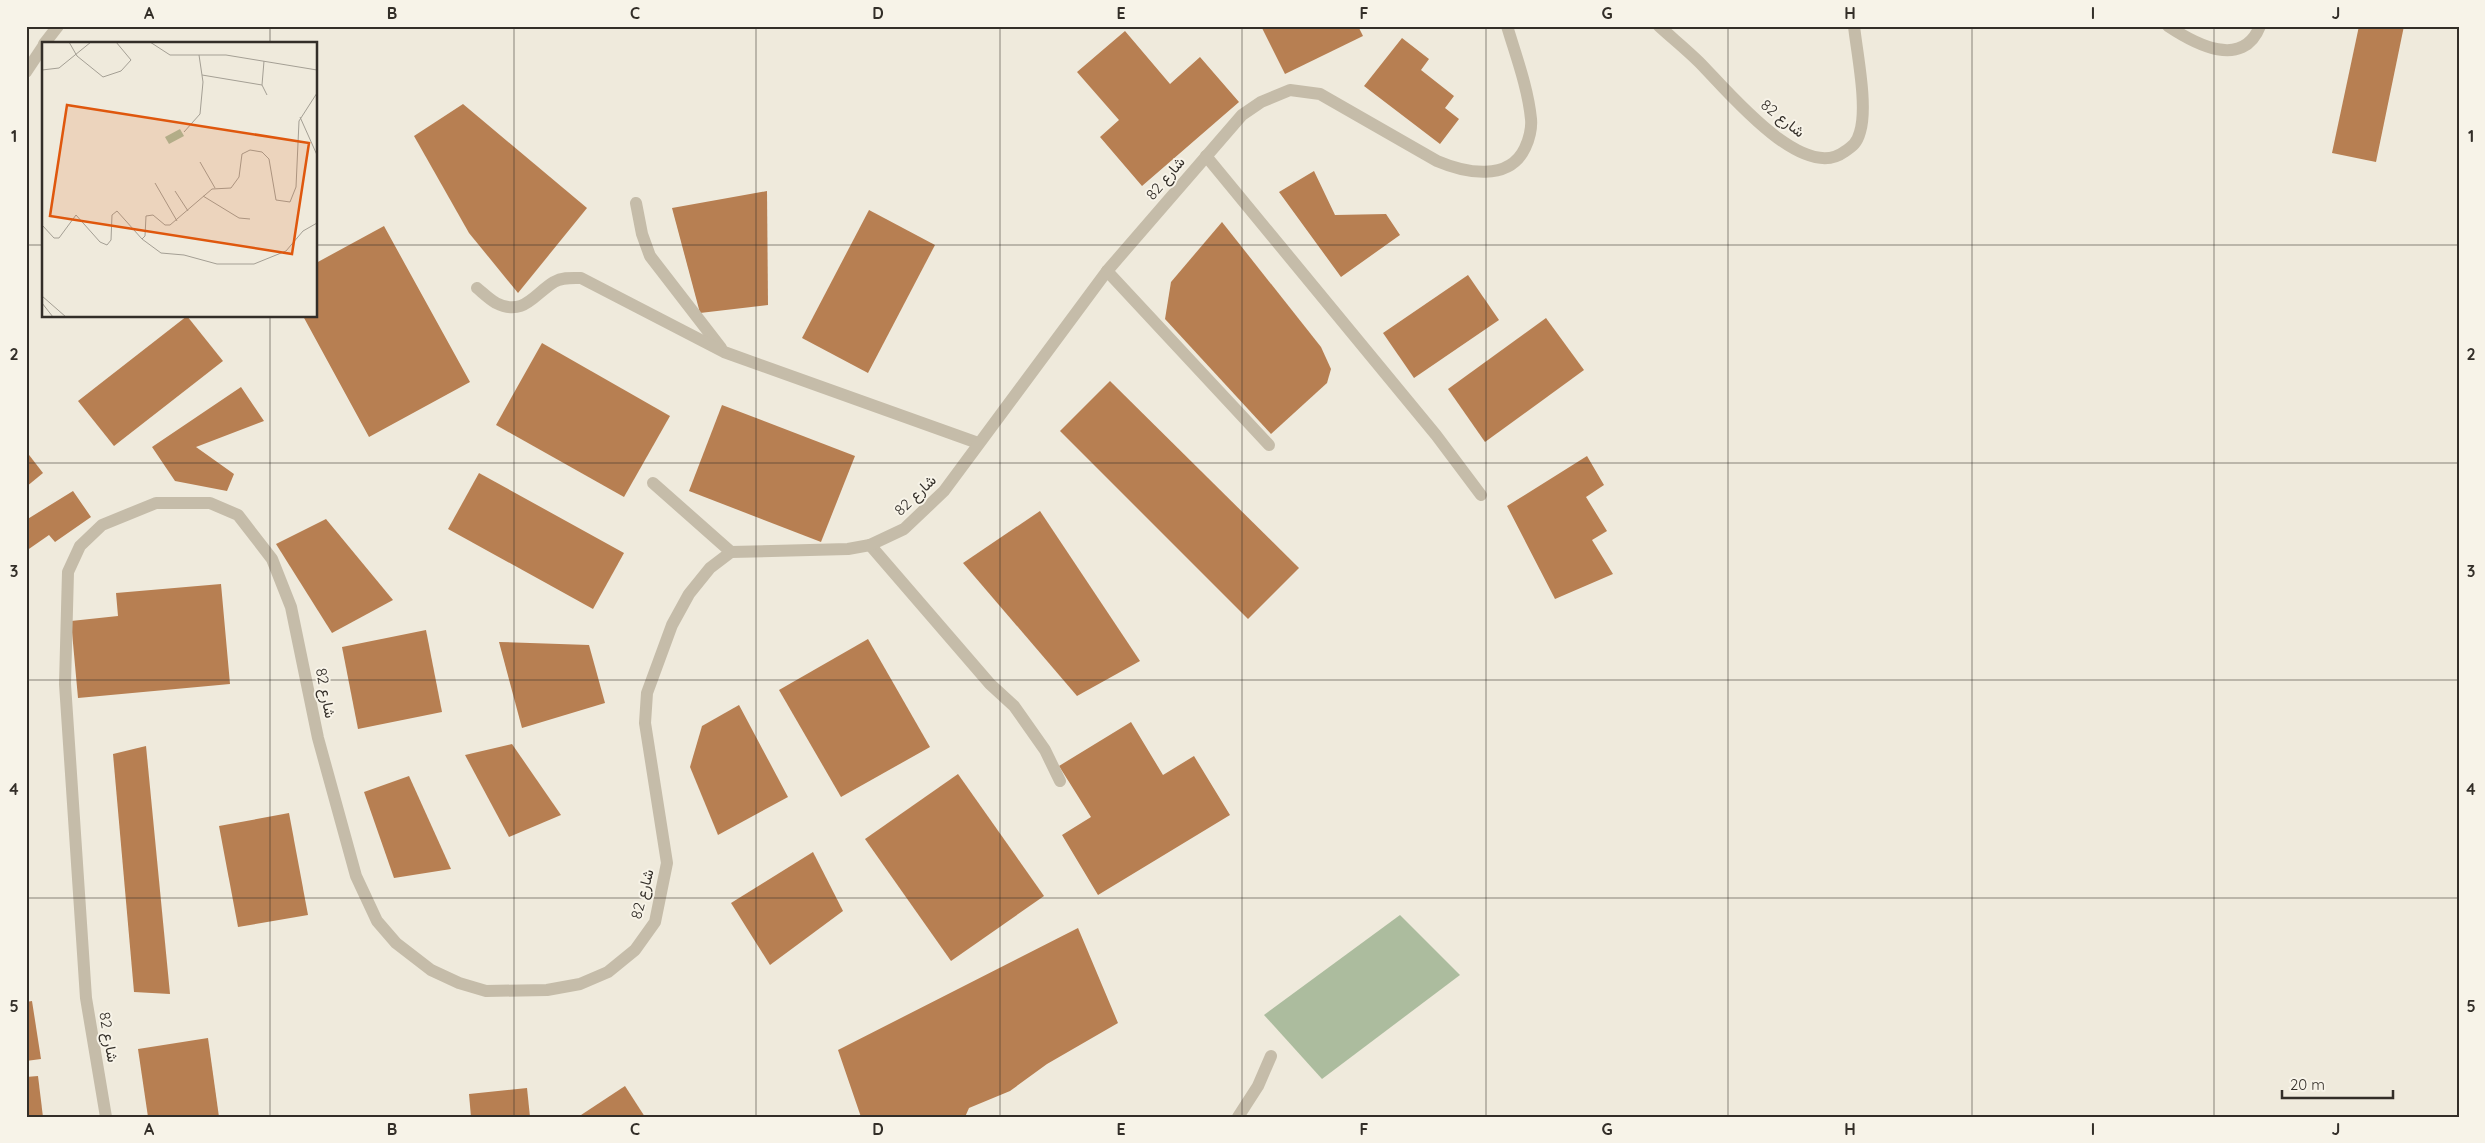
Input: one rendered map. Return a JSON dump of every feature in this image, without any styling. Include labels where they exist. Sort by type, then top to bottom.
[{"type":"street","points":[[46,42],[58,26]]},
{"type":"street","name":"شارع 82","points":[[106,1117],[86,998],[65,684],[68,572],[80,546],[102,525],[156,502],[210,503],[238,515],[259,539],[272,559],[291,607],[318,738],[356,876],[377,921],[396,943],[431,970],[459,983],[486,990],[546,990],[580,984],[608,972],[635,950],[655,922],[667,864],[645,723],[647,693],[672,625],[689,594],[710,568],[731,552],[839,549],[870,546],[904,529],[944,491],[1107,271],[1242,116],[1261,102],[1290,90],[1320,94],[1437,161],[1455,169],[1483,173],[1504,169],[1521,156],[1529,140],[1531,120],[1507,26]]},
{"type":"street","name":"شارع 82","points":[[1659,26],[1781,140],[1807,156],[1824,160],[1840,156],[1856,144],[1861,131],[1863,111],[1854,26]]},
{"type":"street","points":[[2168,26],[2205,46],[2223,51],[2234,50],[2249,44],[2256,36],[2260,26]]},
{"type":"street","points":[[26,72],[42,47]]},
{"type":"street","points":[[1206,156],[1436,435],[1480,495]]},
{"type":"street","points":[[636,203],[642,234],[650,256],[724,352]]},
{"type":"street","points":[[1107,271],[1269,445]]},
{"type":"street","points":[[477,288],[496,303],[517,307],[533,300],[554,282],[566,278],[581,278],[724,352],[978,443]]},
{"type":"street","points":[[653,483],[731,552]]},
{"type":"street","points":[[870,546],[990,684],[1014,706],[1045,750],[1060,780]]},
{"type":"street","points":[[1238,1117],[1258,1086],[1271,1056]]},
{"type":"green space","points":[[1400,915],[1460,975],[1322,1079],[1264,1015]]},
{"type":"building","points":[[1261,26],[1358,26],[1363,36],[1285,74]]},
{"type":"building","points":[[2359,26],[2404,26],[2376,162],[2332,153]]},
{"type":"building","points":[[1125,31],[1170,84],[1200,57],[1239,102],[1142,186],[1100,137],[1119,120],[1077,72]]},
{"type":"building","points":[[1402,38],[1429,59],[1421,70],[1454,96],[1445,108],[1459,119],[1440,144],[1364,86]]},
{"type":"building","points":[[463,104],[587,208],[518,293],[469,233],[414,136]]},
{"type":"building","points":[[1314,171],[1335,215],[1386,214],[1400,235],[1341,277],[1279,192]]},
{"type":"building","points":[[767,191],[768,305],[700,313],[672,208]]},
{"type":"building","points":[[869,210],[935,245],[868,373],[802,338]]},
{"type":"building","points":[[1222,222],[1321,347],[1331,369],[1327,383],[1271,434],[1165,319],[1171,282]]},
{"type":"building","points":[[384,226],[470,382],[369,437],[304,318],[318,318],[318,262]]},
{"type":"building","points":[[1468,275],[1499,320],[1414,378],[1383,333]]},
{"type":"building","points":[[184,318],[189,318],[223,361],[114,446],[78,401]]},
{"type":"building","points":[[1546,318],[1584,370],[1485,442],[1448,389]]},
{"type":"building","points":[[542,343],[670,416],[624,497],[496,425]]},
{"type":"building","points":[[1110,381],[1299,568],[1248,619],[1060,431]]},
{"type":"building","points":[[241,387],[264,421],[196,447],[234,474],[227,491],[175,481],[152,447]]},
{"type":"building","points":[[722,405],[855,456],[821,542],[689,491]]},
{"type":"building","points":[[26,451],[43,473],[26,487]]},
{"type":"building","points":[[1587,456],[1604,485],[1586,497],[1607,531],[1592,540],[1613,574],[1555,599],[1507,506]]},
{"type":"building","points":[[479,473],[624,553],[593,609],[448,529]]},
{"type":"building","points":[[73,491],[91,517],[55,542],[49,535],[26,551],[26,520]]},
{"type":"building","points":[[1040,511],[1140,661],[1077,696],[963,563]]},
{"type":"building","points":[[326,519],[393,600],[332,633],[276,544]]},
{"type":"building","points":[[221,584],[230,684],[78,698],[71,621],[118,616],[116,593]]},
{"type":"building","points":[[426,630],[442,712],[358,729],[342,647]]},
{"type":"building","points":[[868,639],[930,747],[841,797],[779,690]]},
{"type":"building","points":[[499,642],[589,645],[605,703],[522,728]]},
{"type":"building","points":[[739,705],[788,797],[718,835],[690,767],[702,726]]},
{"type":"building","points":[[1131,722],[1163,775],[1194,756],[1230,815],[1098,895],[1062,835],[1091,817],[1059,766]]},
{"type":"building","points":[[512,744],[561,815],[509,837],[465,755]]},
{"type":"building","points":[[146,746],[170,994],[134,992],[113,754]]},
{"type":"building","points":[[958,774],[1044,896],[951,961],[865,839]]},
{"type":"building","points":[[409,776],[451,869],[394,878],[364,792]]},
{"type":"building","points":[[289,813],[308,915],[238,927],[219,826]]},
{"type":"building","points":[[813,852],[843,911],[770,965],[731,903]]},
{"type":"building","points":[[1078,928],[1118,1023],[1047,1064],[1010,1091],[969,1108],[965,1117],[861,1117],[838,1050]]},
{"type":"building","points":[[32,1001],[41,1059],[26,1061],[26,1002]]},
{"type":"building","points":[[208,1038],[219,1117],[148,1117],[138,1049]]},
{"type":"building","points":[[38,1076],[43,1117],[26,1117],[26,1077]]},
{"type":"building","points":[[625,1086],[645,1117],[578,1117]]},
{"type":"building","points":[[527,1088],[530,1117],[471,1117],[469,1094]]}]
